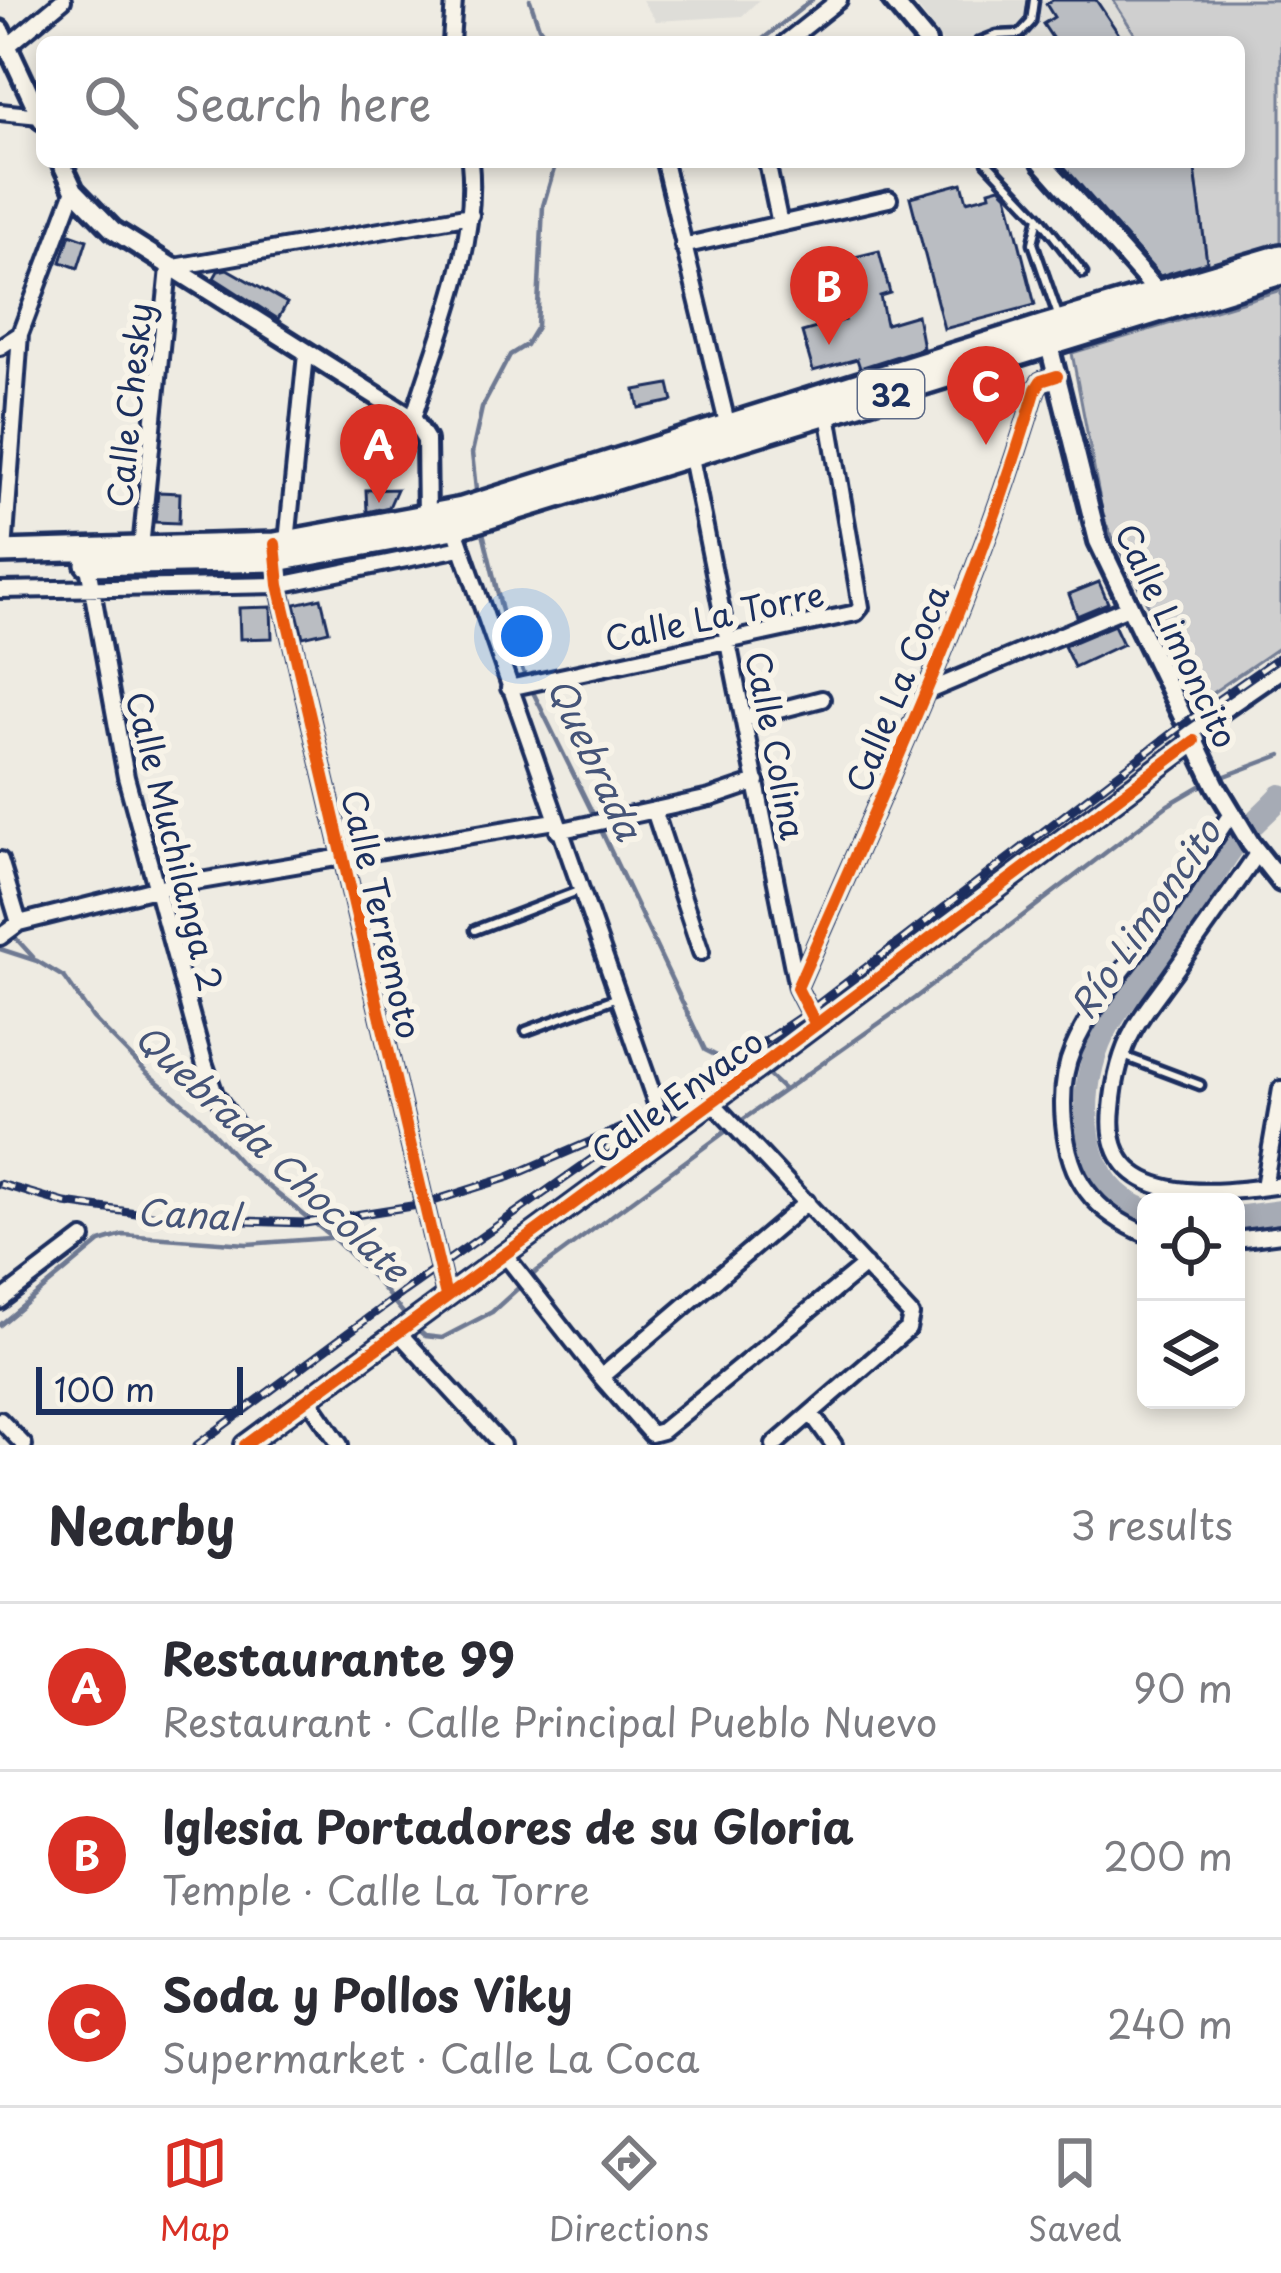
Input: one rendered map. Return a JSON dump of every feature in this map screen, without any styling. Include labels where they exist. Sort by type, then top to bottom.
[{"type":"highway","name":"32","points":[[1163,302],[1281,256]]},
{"type":"highway","name":"32","points":[[1,556],[279,549],[460,524],[496,508],[1051,330],[1281,273]]},
{"type":"highway","name":"32","points":[[689,449],[728,427],[826,405]]},
{"type":"highway","name":"32","points":[[87,557],[141,548],[279,549],[427,517],[460,524]]},
{"type":"street","points":[[36,107],[5,38],[63,0]]},
{"type":"street","points":[[451,36],[454,0]]},
{"type":"street","points":[[794,36],[839,0]]},
{"type":"street","points":[[892,0],[922,36]]},
{"type":"street","points":[[0,112],[36,117]]},
{"type":"street","points":[[64,168],[74,190],[113,230],[413,419],[426,440],[427,517]]},
{"type":"street","points":[[413,419],[471,215],[470,168]]},
{"type":"street","points":[[665,168],[728,427]]},
{"type":"street","points":[[768,168],[780,224]]},
{"type":"street","points":[[1047,168],[1163,302]]},
{"type":"street","points":[[1,556],[20,334],[74,190]]},
{"type":"street","points":[[683,246],[889,199]]},
{"type":"street","points":[[169,268],[471,215]]},
{"type":"street","name":"Calle Chesky","points":[[141,548],[169,268]]},
{"type":"street","name":"Calle Limoncito","points":[[1051,330],[1098,541],[1212,779],[1254,849],[1281,882]]},
{"type":"street","points":[[0,347],[20,334]]},
{"type":"street","name":"Calle Terremoto","points":[[306,354],[279,549],[279,585],[446,1296]]},
{"type":"street","name":"Calle La Coca","points":[[797,988],[926,692],[1012,472],[1036,389],[1041,381],[1058,376]]},
{"type":"street","name":"Calle La Torre","points":[[513,687],[846,616],[861,607],[826,405]]},
{"type":"street","name":"Calle Colina","points":[[689,449],[797,988]]},
{"type":"street","points":[[0,590],[279,585],[460,524],[556,826],[659,1112],[670,1131]]},
{"type":"street","name":"Calle Muchilanga 2","points":[[87,557],[126,777],[204,1062],[215,1094],[242,1134]]},
{"type":"street","points":[[926,692],[1128,607]]},
{"type":"street","name":"Calle Envaco","points":[[245,1445],[446,1296],[508,1259],[1281,669]]},
{"type":"street","points":[[744,719],[822,699]]},
{"type":"street","points":[[0,937],[16,924],[159,887],[341,855],[577,825],[710,798],[758,782]]},
{"type":"street","points":[[654,810],[701,952]]},
{"type":"street","points":[[1137,1230],[1116,1219],[1085,1190],[1071,1154],[1063,1088],[1071,1051],[1095,1010],[1234,816]]},
{"type":"street","points":[[1190,1193],[1164,1189],[1116,1155],[1110,1127],[1114,1085],[1134,1029],[1254,849]]},
{"type":"street","points":[[0,860],[16,924]]},
{"type":"street","points":[[797,988],[817,1025]]},
{"type":"street","points":[[1264,1187],[1281,1089]]},
{"type":"street","points":[[712,1102],[911,1315],[908,1329],[774,1445]]},
{"type":"street","points":[[1241,1193],[1281,1185]]},
{"type":"street","points":[[601,1377],[807,1202]]},
{"type":"street","points":[[1245,1239],[1281,1234]]},
{"type":"street","points":[[0,1300],[83,1238]]},
{"type":"street","points":[[508,1259],[643,1429],[656,1434],[865,1265]]},
{"type":"street","points":[[408,1326],[502,1445]]},
{"type":"street","points":[[309,1400],[340,1445]]},
{"type":"street","points":[[811,1413],[834,1445]]},
{"type":"street","points":[[0,1420],[24,1445]]},
{"type":"lane","points":[[1024,36],[1034,0]]},
{"type":"lane","points":[[993,168],[1083,273]]},
{"type":"lane","points":[[1039,217],[1034,243],[1051,330]]},
{"type":"lane","points":[[475,930],[580,890]]},
{"type":"lane","points":[[526,1031],[618,997]]},
{"type":"lane","points":[[1123,1055],[1200,1085]]},
{"type":"shaded area","points":[[642,0],[759,0],[742,16],[656,21]]},
{"type":"shaded area","points":[[912,0],[1113,0],[1136,36],[939,36]]},
{"type":"shaded area","points":[[1113,0],[1281,0],[1281,244],[1207,266],[1195,168],[1245,168],[1245,36],[1136,36]]},
{"type":"shaded area","points":[[1281,290],[1281,646],[1199,702],[1104,521],[1072,353]]},
{"type":"building","points":[[1096,0],[1120,36],[1051,36],[1043,24],[1054,17],[1046,4]]},
{"type":"building","points":[[1065,168],[1195,168],[1207,262],[1160,276]]},
{"type":"building","points":[[962,183],[967,201],[1000,187],[1007,194],[1035,305],[944,329],[910,197]]},
{"type":"building","points":[[70,234],[87,240],[78,268],[61,262]]},
{"type":"building","points":[[879,251],[890,293],[880,296],[886,324],[917,315],[923,348],[860,368],[857,359],[813,371],[802,332],[845,320],[830,263]]},
{"type":"building","points":[[227,269],[287,303],[278,319],[214,278]]},
{"type":"building","points":[[669,384],[673,401],[639,408],[635,390]]},
{"type":"building","points":[[397,489],[389,507],[367,512],[366,490]]},
{"type":"building","points":[[158,492],[180,493],[179,523],[155,522]]},
{"type":"building","points":[[1099,582],[1108,603],[1077,616],[1069,594]]},
{"type":"building","points":[[321,598],[329,631],[303,637],[295,604]]},
{"type":"building","points":[[271,607],[272,638],[240,639],[239,608]]},
{"type":"building","points":[[1114,625],[1123,644],[1074,667],[1064,646]]},
{"type":"waterway","name":"Quebrada","points":[[530,0],[546,36]]},
{"type":"waterway","name":"Quebrada","points":[[767,36],[812,0]]},
{"type":"waterway","name":"Quebrada","points":[[477,499],[472,453],[482,408],[510,355],[526,345],[537,327],[543,206],[554,168]]},
{"type":"waterway","name":"Quebrada","points":[[482,528],[509,640],[526,678]]},
{"type":"waterway","name":"Quebrada","points":[[531,688],[595,818]]},
{"type":"waterway","name":"Quebrada Chocolate","points":[[1220,778],[1281,755]]},
{"type":"waterway","name":"Quebrada Chocolate","points":[[738,1123],[915,998],[1168,805],[1209,781]]},
{"type":"waterway","name":"Río Limoncito","points":[[1137,1206],[1107,1183],[1089,1139],[1087,1090],[1099,1043],[1114,1015],[1176,937],[1230,850],[1281,796]]},
{"type":"waterway","name":"Quebrada","points":[[600,828],[705,1050],[719,1057],[751,1058]]},
{"type":"waterway","points":[[12,934],[33,957]]},
{"type":"waterway","name":"Quebrada Chocolate","points":[[0,949],[37,961],[65,978],[93,1018],[148,1074],[199,1117],[245,1168],[333,1238],[409,1320]]},
{"type":"waterway","name":"Quebrada","points":[[765,1072],[783,1089]]},
{"type":"waterway","name":"Quebrada Chocolate","points":[[416,1328],[425,1336],[442,1338],[492,1312],[537,1271],[729,1129]]},
{"type":"waterway","name":"Río Limoncito","points":[[1245,1217],[1281,1212]]},
{"type":"waterway","name":"Canal","points":[[0,1325],[100,1242],[123,1235],[247,1244],[329,1238]]},
{"type":"railway","points":[[0,1184],[65,1203],[179,1219],[305,1223],[424,1204],[509,1177],[659,1112],[808,1012],[1185,723],[1281,656]]},
{"type":"railway","points":[[197,1445],[615,1143]]},
{"type":"cycle path","points":[[816,1025],[797,988],[956,617],[1036,389],[1041,381],[1057,376]]},
{"type":"cycle path","points":[[275,544],[279,585],[446,1296]]},
{"type":"cycle path","points":[[245,1445],[1194,741]]},
{"type":"place","name":"Iglesia Portadores de su Gloria","points":[[829,345]]},
{"type":"place","name":"Soda y Pollos Viky","points":[[986,445]]},
{"type":"place","name":"Restaurante 99","points":[[379,503]]}]
